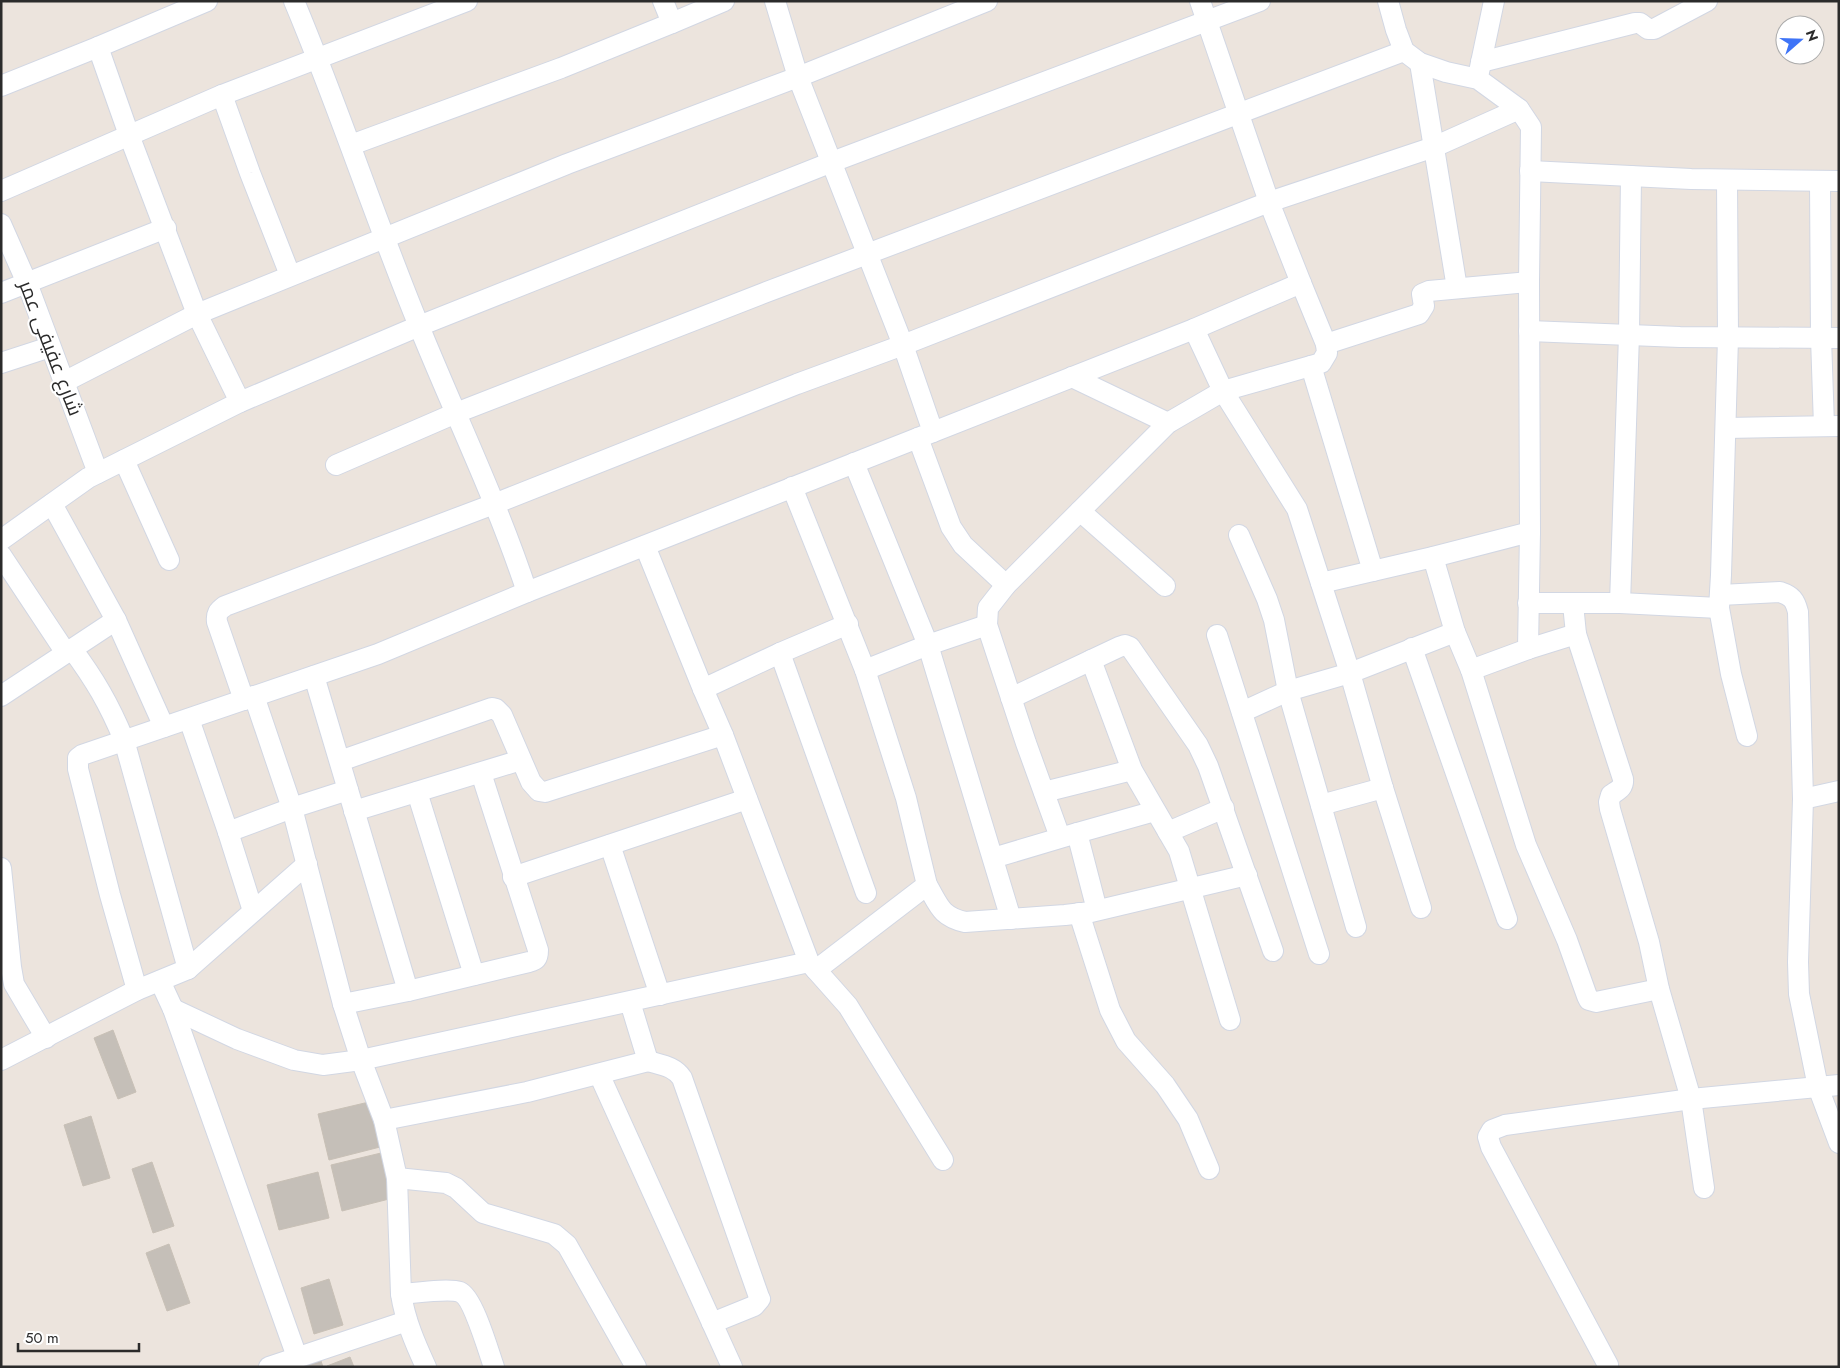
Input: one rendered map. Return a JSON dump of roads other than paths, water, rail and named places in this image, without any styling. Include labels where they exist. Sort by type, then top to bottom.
[{"type":"street","points":[[1,86],[207,1]]},
{"type":"street","points":[[294,1],[318,58],[419,326],[494,504],[527,592]]},
{"type":"street","points":[[1,191],[222,95],[467,1]]},
{"type":"street","points":[[663,1],[672,23]]},
{"type":"street","points":[[351,145],[561,68],[724,1]]},
{"type":"street","points":[[774,1],[798,77],[903,345],[925,435],[951,527],[963,545],[1006,585]]},
{"type":"street","points":[[64,382],[197,314],[568,164],[798,77],[987,1]]},
{"type":"street","points":[[1200,1],[1268,202],[1326,344],[1326,357],[1321,362],[1311,366],[1223,391],[1168,422],[1006,585],[988,608],[987,624],[1044,792],[1069,835],[1110,1010],[1126,1041],[1165,1084],[1188,1119],[1209,1168]]},
{"type":"street","points":[[1,540],[88,478],[240,402],[419,326],[832,162],[1260,1]]},
{"type":"street","points":[[1388,1],[1396,30],[1412,57],[1434,148],[1457,288]]},
{"type":"street","points":[[1479,70],[1494,1]]},
{"type":"street","points":[[336,465],[456,413],[866,254],[1238,113],[1412,57],[1446,72],[1479,70],[1635,23],[1640,23],[1648,29],[1654,29],[1707,1]]},
{"type":"street","points":[[98,47],[129,135],[166,228],[197,314],[240,402]]},
{"type":"street","points":[[1479,70],[1519,109],[1531,127],[1528,282],[1530,532],[1528,649]]},
{"type":"street","points":[[222,95],[290,276]]},
{"type":"street","points":[[426,1367],[407,1321],[401,1294],[396,1178],[384,1120],[361,1060],[344,1004],[292,808],[217,622],[218,610],[224,606],[494,504],[797,384],[903,345],[1268,202],[1434,148],[1519,109]]},
{"type":"street","points":[[1530,171],[1727,180],[1829,181],[1831,426],[1726,428]]},
{"type":"street","points":[[1620,603],[1629,336],[1631,176]]},
{"type":"street","points":[[1727,180],[1728,338],[1719,601],[1731,674],[1747,736]]},
{"type":"street","name":"شارع عفيفى عمر","points":[[1,224],[27,283],[98,473]]},
{"type":"street","points":[[1,293],[166,228]]},
{"type":"street","points":[[1326,344],[1418,314],[1424,306],[1422,296],[1425,292],[1528,282]]},
{"type":"street","points":[[137,990],[110,896],[78,763],[78,758],[82,755],[378,654],[527,592],[1072,378],[1301,284]]},
{"type":"street","points":[[1194,329],[1223,391],[1297,509],[1350,673],[1383,788],[1421,908]]},
{"type":"street","points":[[1529,332],[1728,338],[1830,338]]},
{"type":"street","points":[[1,363],[50,346]]},
{"type":"street","points":[[1311,366],[1373,571]]},
{"type":"street","points":[[1072,378],[1168,422]]},
{"type":"street","points":[[124,460],[168,560]]},
{"type":"street","points":[[854,463],[928,645],[1011,919]]},
{"type":"street","points":[[792,487],[865,670],[906,798],[926,885],[943,913],[953,919],[965,922],[1088,912],[1247,875]]},
{"type":"street","points":[[52,504],[116,620],[164,727]]},
{"type":"street","points":[[1080,511],[1165,586]]},
{"type":"street","points":[[1321,583],[1530,532]]},
{"type":"street","points":[[1239,535],[1267,599],[1274,620],[1288,691],[1356,927]]},
{"type":"street","points":[[644,546],[723,735],[812,966],[848,1006],[943,1160]]},
{"type":"street","points":[[1,555],[69,651],[93,677],[111,707],[124,740],[188,969]]},
{"type":"street","points":[[1433,557],[1455,632],[1471,670],[1526,845],[1567,940],[1589,1000],[1596,1002],[1659,989]]},
{"type":"street","points":[[1528,603],[1719,601],[1780,592],[1790,595],[1796,602],[1798,612],[1804,800],[1798,962],[1799,994],[1818,1087],[1839,1143]]},
{"type":"street","points":[[1572,604],[1576,634],[1623,779],[1624,784],[1611,795],[1610,809],[1649,942],[1659,989],[1691,1099],[1704,1188]]},
{"type":"street","points":[[1,696],[116,620]]},
{"type":"street","points":[[703,689],[848,624]]},
{"type":"street","points":[[865,670],[987,624]]},
{"type":"street","points":[[1242,712],[1288,691],[1350,673],[1455,632]]},
{"type":"street","points":[[1471,670],[1576,634]]},
{"type":"street","points":[[1217,635],[1320,954]]},
{"type":"street","points":[[1011,698],[1119,647],[1125,645],[1130,647],[1198,745],[1208,766],[1273,952]]},
{"type":"street","points":[[1412,648],[1507,920]]},
{"type":"street","points":[[780,653],[866,894]]},
{"type":"street","points":[[1091,660],[1132,770],[1179,851],[1230,1020]]},
{"type":"street","points":[[314,676],[408,991]]},
{"type":"street","points":[[340,761],[492,708],[502,715],[535,788],[545,792],[723,735]]},
{"type":"street","points":[[189,719],[253,911]]},
{"type":"street","points":[[354,811],[521,760]]},
{"type":"street","points":[[1044,792],[1132,770]]},
{"type":"street","points":[[344,1004],[529,962],[536,960],[538,957],[538,950],[481,773]]},
{"type":"street","points":[[1321,805],[1383,788]]},
{"type":"street","points":[[228,832],[292,808],[348,790]]},
{"type":"street","points":[[1804,800],[1839,791]]},
{"type":"street","points":[[417,792],[474,975]]},
{"type":"street","points":[[513,876],[747,799]]},
{"type":"street","points":[[1168,832],[1224,808]]},
{"type":"street","points":[[993,858],[1155,811]]},
{"type":"street","points":[[610,845],[660,995]]},
{"type":"street","points":[[1,1060],[137,990],[188,969],[307,864]]},
{"type":"street","points":[[1,868],[2,892],[14,984],[46,1038]]},
{"type":"street","points":[[173,1009],[237,1039],[294,1060],[323,1065],[361,1060],[660,995],[812,966],[926,885]]},
{"type":"street","points":[[160,981],[173,1009],[298,1357]]},
{"type":"street","points":[[630,1002],[648,1061]]},
{"type":"street","points":[[384,1120],[527,1092],[648,1061],[672,1068],[682,1078],[760,1299],[754,1306],[712,1323]]},
{"type":"street","points":[[599,1074],[732,1367]]},
{"type":"street","points":[[1608,1365],[1490,1147],[1488,1137],[1492,1130],[1505,1125],[1691,1099],[1839,1085]]},
{"type":"street","points":[[396,1178],[446,1183],[456,1188],[483,1213],[554,1234],[567,1246],[636,1367]]},
{"type":"street","points":[[401,1294],[450,1291],[461,1293],[468,1300],[474,1311],[494,1367]]},
{"type":"street","points":[[269,1367],[407,1321]]}]
